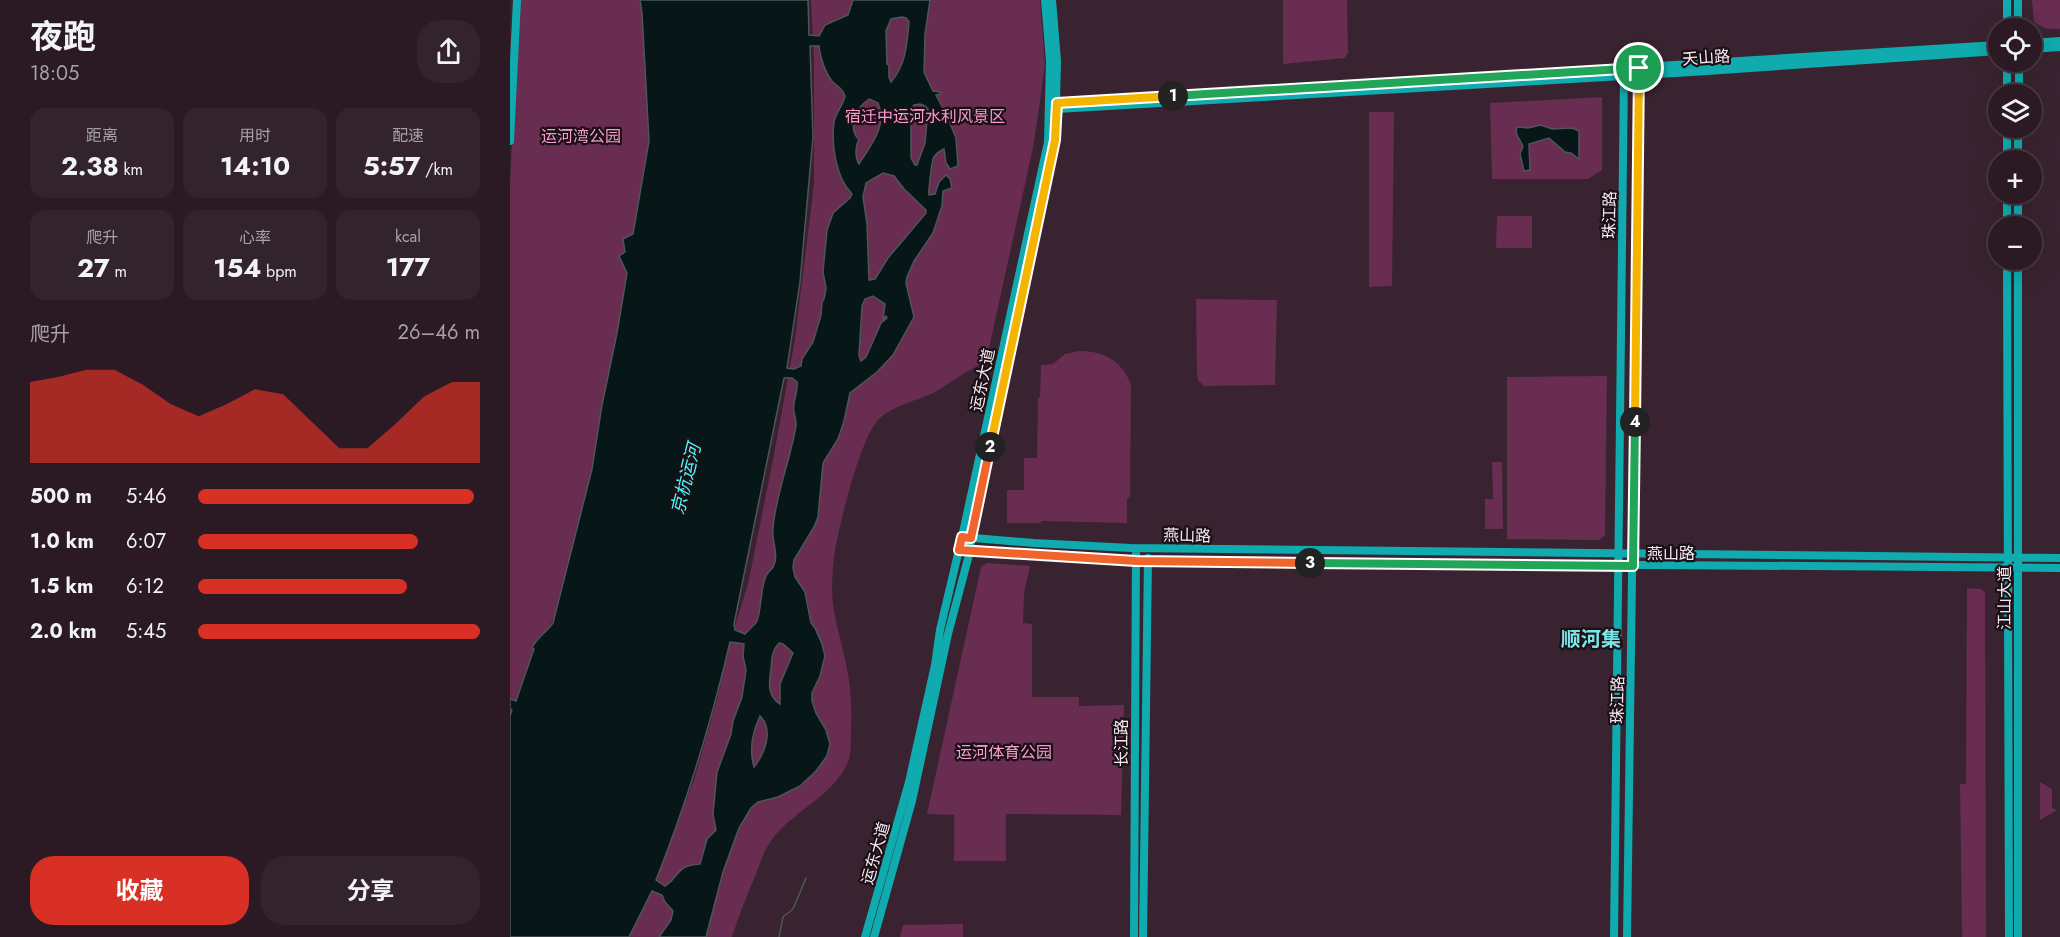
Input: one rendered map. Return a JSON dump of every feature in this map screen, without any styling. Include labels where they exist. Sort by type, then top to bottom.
[{"type":"street","points":[[510,141],[517,0]]},
{"type":"street","name":"运东大道","points":[[865,937],[909,782],[935,665],[940,630],[1048,142],[1050,61],[1045,0]]},
{"type":"street","name":"运东大道","points":[[874,937],[912,801],[946,643],[970,551],[1055,140],[1057,61],[1052,0]]},
{"type":"street","points":[[2007,0],[2007,18]]},
{"type":"street","points":[[2018,0],[2018,18]]},
{"type":"street","points":[[2042,42],[2060,41]]},
{"type":"street","name":"天山路","points":[[1057,106],[1624,72],[1988,46]]},
{"type":"street","points":[[2042,48],[2060,47]]},
{"type":"street","name":"天山路","points":[[1639,71],[1988,52]]},
{"type":"street","name":"珠江路","points":[[1627,937],[1639,71]]},
{"type":"street","name":"珠江路","points":[[1614,937],[1624,72]]},
{"type":"street","name":"江山大道","points":[[2007,270],[2009,937]]},
{"type":"street","name":"江山大道","points":[[2018,270],[2018,937]]},
{"type":"street","name":"燕山路","points":[[962,537],[1136,548],[2060,558]]},
{"type":"street","name":"长江路","points":[[1134,937],[1136,548]]},
{"type":"street","name":"长江路","points":[[1143,937],[1149,548]]},
{"type":"street","name":"燕山路","points":[[959,550],[1136,561],[2060,568]]},
{"type":"green space","name":"运河湾公园","points":[[520,0],[640,0],[649,141],[633,234],[625,252],[620,255],[627,273],[592,469],[556,612],[549,628],[537,639],[510,716],[510,183]]},
{"type":"green space","name":"宿迁中运河水利风景区","points":[[811,0],[1040,0],[1045,65],[1034,143],[986,362],[935,392],[884,415],[871,430],[857,464],[836,544],[832,584],[834,611],[848,672],[851,698],[849,759],[833,784],[788,822],[769,844],[732,937],[629,937],[652,891],[695,777],[718,696],[730,642],[748,584],[773,460],[795,339],[814,184],[814,60]]},
{"type":"green space","points":[[1283,0],[1347,0],[1348,53],[1345,58],[1283,64]]},
{"type":"green space","points":[[2032,0],[2060,0],[2060,29],[2046,29],[2042,27],[2042,18],[2034,18]]},
{"type":"green space","points":[[1602,97],[1602,170],[1588,179],[1492,179],[1490,103]]},
{"type":"green space","points":[[1369,112],[1394,112],[1392,286],[1369,287]]},
{"type":"green space","points":[[1497,216],[1532,216],[1532,248],[1496,248]]},
{"type":"green space","points":[[1196,299],[1277,300],[1275,385],[1204,386],[1198,380]]},
{"type":"green space","points":[[1088,351],[1111,358],[1122,369],[1131,384],[1130,496],[1127,499],[1127,523],[1041,521],[1041,523],[1007,523],[1007,490],[1024,490],[1024,458],[1037,458],[1041,365],[1053,364],[1065,354]]},
{"type":"green space","points":[[1607,376],[1605,536],[1599,540],[1507,539],[1507,377]]},
{"type":"green space","points":[[1492,462],[1502,462],[1503,529],[1485,529],[1485,499],[1493,499]]},
{"type":"green space","name":"运河体育公园","points":[[987,563],[1030,566],[1024,593],[1023,623],[1032,624],[1032,697],[1079,697],[1079,706],[1124,705],[1121,815],[1006,814],[1006,861],[954,861],[954,815],[927,814],[981,567]]},
{"type":"green space","points":[[1967,588],[1981,589],[1985,593],[1986,937],[1962,937],[1960,784],[1966,784]]},
{"type":"green space","points":[[2040,782],[2052,789],[2052,808],[2057,810],[2040,820]]},
{"type":"green space","points":[[963,924],[963,937],[900,937],[903,925]]},
{"type":"water","name":"京杭运河","points":[[640,0],[808,0],[809,35],[819,36],[825,25],[848,15],[853,0],[930,0],[925,34],[924,72],[933,91],[940,92],[936,95],[946,114],[950,115],[949,121],[956,138],[958,166],[950,169],[946,163],[944,149],[933,159],[929,195],[935,194],[939,182],[946,175],[950,179],[952,188],[943,191],[942,206],[933,233],[914,261],[907,277],[906,283],[914,317],[893,355],[877,372],[850,393],[838,439],[823,463],[818,517],[794,560],[795,577],[805,592],[811,623],[822,644],[825,656],[820,676],[812,693],[812,701],[830,744],[827,756],[816,771],[800,786],[778,797],[758,802],[751,808],[739,828],[723,872],[706,937],[659,937],[671,920],[673,911],[662,895],[652,891],[629,937],[510,937],[510,716],[512,710],[510,699],[516,701],[534,649],[532,648],[553,623],[592,469],[627,273],[619,256],[625,252],[623,239],[633,234],[649,141]],"holes":[[[902,17],[909,22],[903,61],[891,82],[887,64],[886,31],[891,19]],[[810,46],[819,46],[827,73],[845,96],[834,122],[833,141],[838,170],[852,194],[833,213],[827,230],[823,272],[826,288],[813,342],[802,359],[801,366],[794,369],[787,368],[800,282],[813,137]],[[869,99],[878,103],[881,120],[876,135],[859,164],[856,152],[859,140],[855,135],[853,124],[860,107]],[[920,104],[928,109],[925,143],[917,165],[911,158],[911,111],[914,105]],[[883,173],[894,176],[926,210],[926,213],[888,258],[875,279],[869,280],[867,224],[863,197],[866,183]],[[873,296],[885,304],[883,319],[886,316],[887,318],[881,323],[866,357],[861,361],[859,356],[862,306],[865,299]],[[784,378],[792,378],[797,382],[794,407],[796,426],[775,515],[773,533],[775,561],[764,581],[757,621],[745,634],[735,630],[734,624]],[[730,642],[744,644],[743,656],[746,670],[742,697],[717,772],[713,814],[716,830],[707,839],[700,864],[682,869],[665,886],[656,880],[688,792]],[[779,643],[793,653],[780,684],[780,704],[773,697],[770,689],[775,649]],[[760,716],[767,728],[767,735],[762,755],[754,767],[753,735]]]},
{"type":"water","points":[[1541,125],[1552,129],[1572,128],[1579,131],[1579,159],[1565,152],[1549,138],[1529,144],[1530,170],[1524,171],[1520,154],[1523,146],[1516,129]]},
{"type":"waterway","points":[[779,937],[783,917],[793,909],[806,878]]},
{"type":"district","name":"顺河集","points":[[1591,639]]},
{"type":"route","points":[[1639,68],[1633,566],[1136,561],[959,550],[962,537],[971,538],[1055,140],[1057,103],[1639,68]]}]
